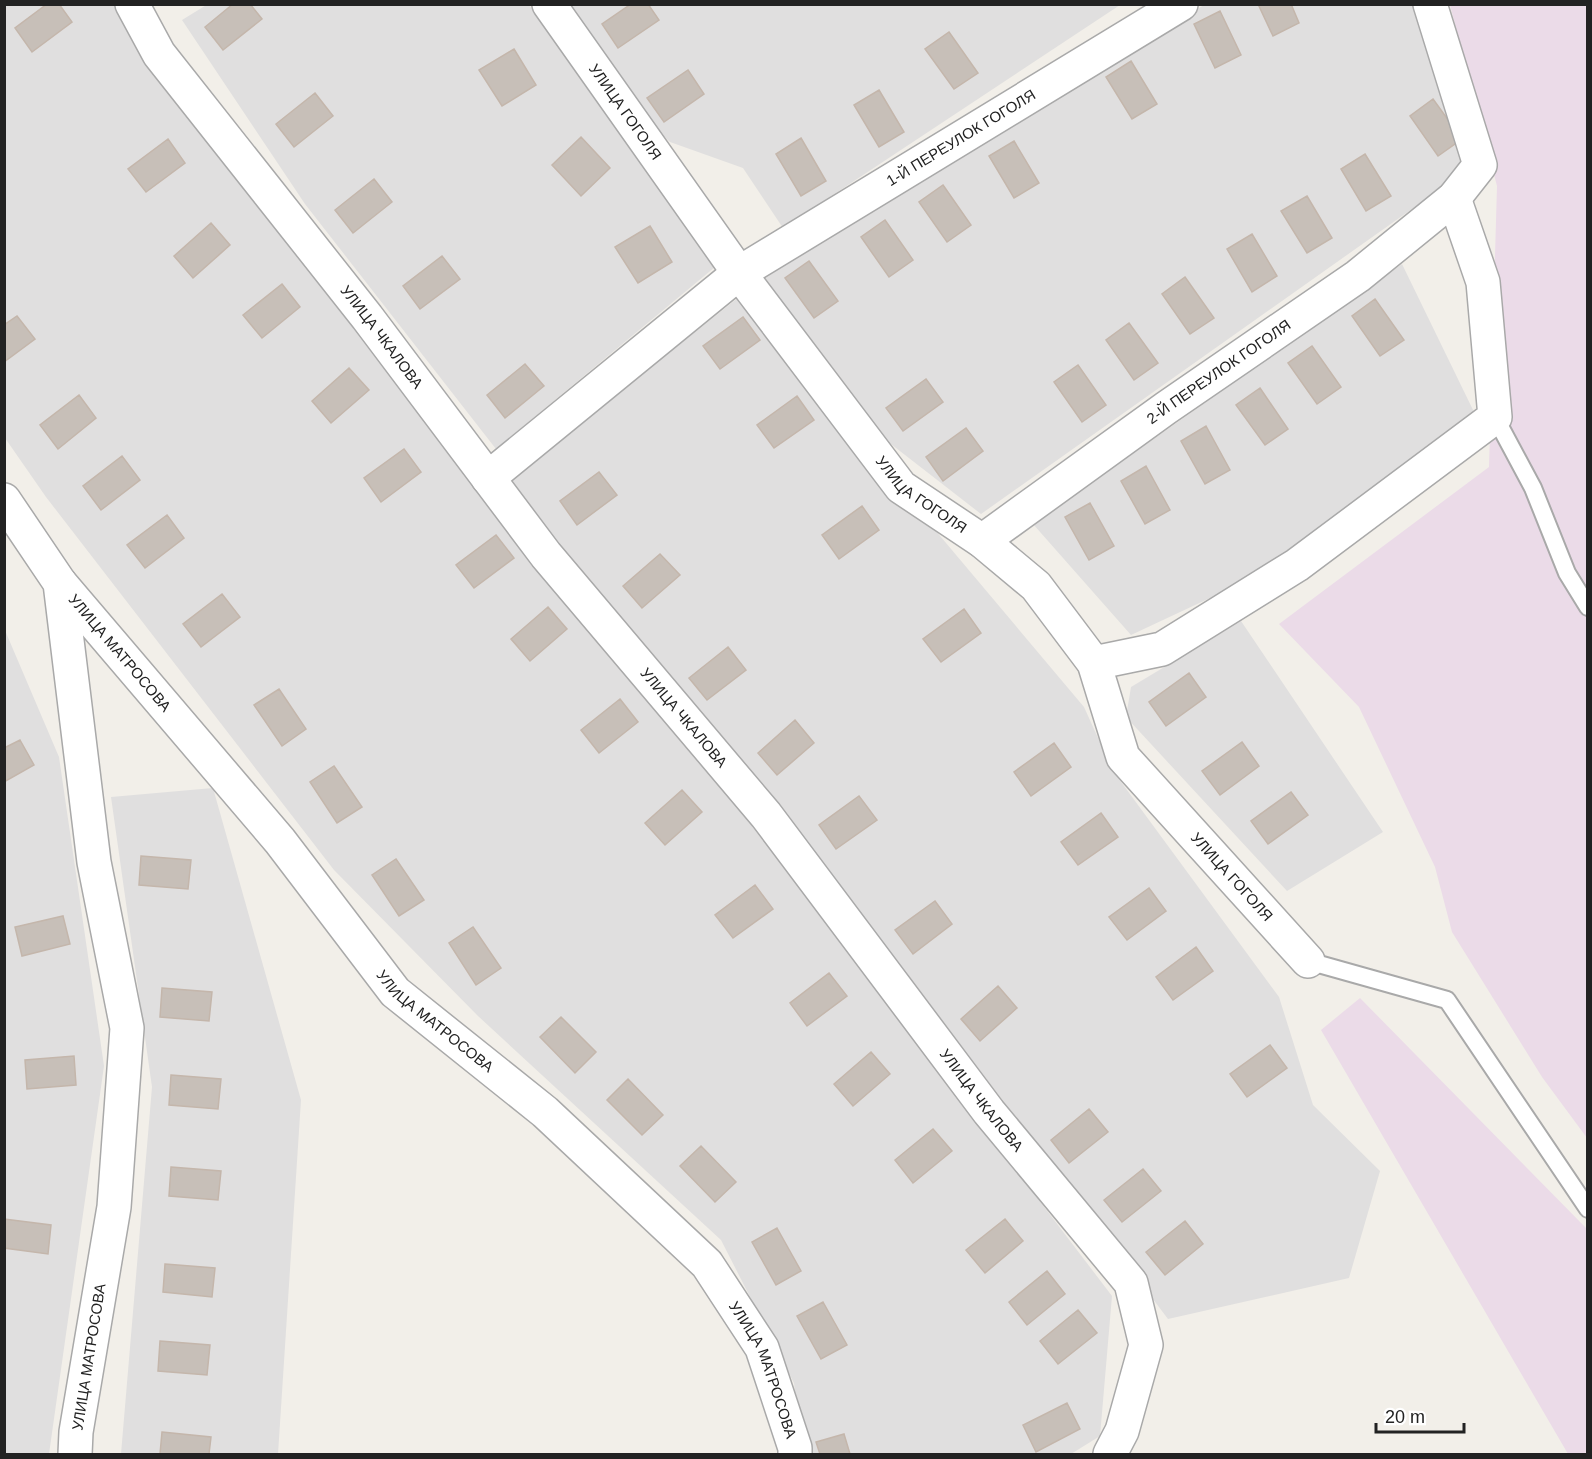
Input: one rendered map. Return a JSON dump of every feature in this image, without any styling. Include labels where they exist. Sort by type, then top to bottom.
[{"type":"street","name":"УЛИЦА ЧКАЛОВА","points":[[132,4],[159,54],[367,317],[546,555],[766,815],[989,1112],[1131,1283],[1146,1345],[1122,1431],[1110,1455]]},
{"type":"street","name":"УЛИЦА ГОГОЛЯ","points":[[549,4],[739,273],[901,487],[982,542],[1036,586],[1094,663],[1123,757],[1308,961]]},
{"type":"street","name":"1-Й ПЕРЕУЛОК ГОГОЛЯ","points":[[488,478],[739,273],[1181,4]]},
{"type":"street","name":"2-Й ПЕРЕУЛОК ГОГОЛЯ","points":[[982,542],[1166,408],[1358,276],[1454,198],[1480,165],[1430,4]]},
{"type":"street","points":[[1094,663],[1162,649],[1297,565],[1495,417],[1483,282],[1454,198]]},
{"type":"street","name":"УЛИЦА МАТРОСОВА","points":[[4,500],[60,583],[280,841],[395,992],[545,1112],[706,1264],[762,1348],[795,1448],[795,1455]]},
{"type":"street","name":"УЛИЦА МАТРОСОВА","points":[[60,583],[94,862],[127,1028],[114,1207],[76,1432],[75,1455]]},
{"type":"lane","points":[[1495,417],[1533,488],[1567,573],[1587,608]]},
{"type":"lane","points":[[1308,961],[1447,1000],[1587,1209]]},
{"type":"shaded area","points":[[208,4],[529,5],[715,267],[496,449],[305,204],[182,20]]},
{"type":"shaded area","points":[[4,5],[128,5],[1112,1296],[1100,1436],[1071,1454],[802,1454],[794,1383],[721,1240],[478,1016],[334,870],[46,497],[5,438]]},
{"type":"shaded area","points":[[567,5],[1120,5],[783,228],[743,168],[670,142],[625,99]]},
{"type":"shaded area","points":[[1204,5],[1413,5],[1469,128],[1467,170],[981,514],[869,427],[759,276]]},
{"type":"shaded area","points":[[1450,5],[1587,5],[1587,1138],[1542,1077],[1452,932],[1435,867],[1359,707],[1279,624],[1489,467],[1497,186]]},
{"type":"shaded area","points":[[1402,264],[1474,412],[1291,560],[1131,635],[1033,524]]},
{"type":"shaded area","points":[[739,297],[1084,707],[1113,771],[1279,997],[1313,1105],[1380,1171],[1349,1278],[1168,1319],[892,954],[508,481]]},
{"type":"shaded area","points":[[1241,621],[1383,832],[1287,891],[1126,717],[1131,687]]},
{"type":"shaded area","points":[[4,628],[59,757],[104,1066],[49,1454],[5,1454]]},
{"type":"shaded area","points":[[213,788],[301,1100],[278,1454],[121,1454],[152,1087],[111,797]]},
{"type":"shaded area","points":[[1360,998],[1587,1229],[1587,1454],[1568,1454],[1321,1030]]},
{"type":"building","points":[[47,4],[59,4],[72,22],[32,52],[15,28]]},
{"type":"building","points":[[233,4],[250,4],[262,19],[223,50],[205,27]]},
{"type":"building","points":[[631,4],[648,4],[659,20],[618,48],[602,24]]},
{"type":"building","points":[[1258,4],[1291,4],[1299,23],[1273,36]]},
{"type":"building","points":[[1220,11],[1241,55],[1215,68],[1194,24]]},
{"type":"building","points":[[949,32],[978,73],[954,89],[925,49]]},
{"type":"building","points":[[514,49],[536,85],[502,106],[479,70]]},
{"type":"building","points":[[1131,61],[1157,104],[1132,119],[1106,77]]},
{"type":"building","points":[[688,70],[704,94],[664,122],[647,98]]},
{"type":"building","points":[[879,90],[904,132],[879,147],[854,105]]},
{"type":"building","points":[[315,93],[333,116],[294,147],[276,124]]},
{"type":"building","points":[[1433,99],[1462,139],[1438,156],[1410,116]]},
{"type":"building","points":[[581,137],[610,168],[581,196],[552,165]]},
{"type":"building","points":[[801,138],[826,181],[801,196],[776,154]]},
{"type":"building","points":[[168,139],[185,163],[146,192],[128,169]]},
{"type":"building","points":[[1014,141],[1039,183],[1014,198],[989,156]]},
{"type":"building","points":[[1365,154],[1391,196],[1366,211],[1341,169]]},
{"type":"building","points":[[374,179],[392,202],[353,233],[335,210]]},
{"type":"building","points":[[943,185],[971,225],[947,242],[919,202]]},
{"type":"building","points":[[1307,196],[1332,238],[1307,253],[1281,211]]},
{"type":"building","points":[[885,220],[913,260],[889,277],[861,237]]},
{"type":"building","points":[[211,223],[230,245],[193,278],[174,256]]},
{"type":"building","points":[[650,226],[672,262],[638,283],[615,247]]},
{"type":"building","points":[[1252,234],[1277,276],[1252,292],[1227,249]]},
{"type":"building","points":[[442,256],[460,279],[420,309],[403,286]]},
{"type":"building","points":[[809,261],[838,301],[814,318],[785,278]]},
{"type":"building","points":[[1185,277],[1214,318],[1190,334],[1162,294]]},
{"type":"building","points":[[282,284],[300,307],[262,338],[243,315]]},
{"type":"building","points":[[1375,299],[1404,340],[1380,356],[1352,316]]},
{"type":"building","points":[[17,316],[35,339],[4,362],[4,325]]},
{"type":"building","points":[[743,317],[760,340],[720,369],[703,346]]},
{"type":"building","points":[[1129,323],[1158,363],[1134,380],[1106,340]]},
{"type":"building","points":[[1312,346],[1341,387],[1317,404],[1288,363]]},
{"type":"building","points":[[525,364],[544,386],[505,418],[487,395]]},
{"type":"building","points":[[1078,365],[1106,405],[1082,422],[1054,382]]},
{"type":"building","points":[[349,368],[369,390],[331,423],[312,401]]},
{"type":"building","points":[[926,379],[943,402],[903,431],[886,408]]},
{"type":"building","points":[[1260,388],[1288,429],[1265,445],[1236,405]]},
{"type":"building","points":[[79,395],[96,418],[58,449],[40,425]]},
{"type":"building","points":[[797,396],[814,420],[774,448],[757,425]]},
{"type":"building","points":[[1206,426],[1230,470],[1205,484],[1181,441]]},
{"type":"building","points":[[966,428],[983,451],[943,481],[926,457]]},
{"type":"building","points":[[404,449],[421,472],[381,502],[364,478]]},
{"type":"building","points":[[122,456],[140,480],[101,510],[83,486]]},
{"type":"building","points":[[1146,466],[1170,510],[1145,524],[1121,481]]},
{"type":"building","points":[[599,472],[617,495],[577,525],[560,501]]},
{"type":"building","points":[[1090,503],[1114,546],[1089,560],[1065,517]]},
{"type":"building","points":[[862,506],[879,530],[839,559],[822,535]]},
{"type":"building","points":[[167,515],[184,538],[145,568],[127,545]]},
{"type":"building","points":[[496,535],[514,558],[474,588],[456,565]]},
{"type":"building","points":[[660,554],[680,575],[642,608],[623,586]]},
{"type":"building","points":[[222,594],[240,617],[201,647],[183,624]]},
{"type":"building","points":[[548,607],[567,629],[530,661],[511,639]]},
{"type":"building","points":[[964,609],[981,633],[941,662],[923,639]]},
{"type":"building","points":[[728,647],[746,670],[707,700],[689,678]]},
{"type":"building","points":[[1189,673],[1206,697],[1166,726],[1149,702]]},
{"type":"building","points":[[279,689],[306,729],[282,746],[254,705]]},
{"type":"building","points":[[620,699],[638,722],[599,753],[581,730]]},
{"type":"building","points":[[795,720],[814,743],[777,775],[758,753]]},
{"type":"building","points":[[20,740],[34,765],[4,782],[4,748]]},
{"type":"building","points":[[1242,742],[1259,766],[1220,795],[1202,771]]},
{"type":"building","points":[[1054,743],[1071,767],[1031,796],[1014,772]]},
{"type":"building","points":[[334,766],[362,807],[337,823],[310,782]]},
{"type":"building","points":[[682,790],[702,812],[665,845],[645,823]]},
{"type":"building","points":[[1291,792],[1308,815],[1268,844],[1251,821]]},
{"type":"building","points":[[859,796],[877,820],[836,849],[819,825]]},
{"type":"building","points":[[1101,813],[1118,837],[1078,865],[1061,842]]},
{"type":"building","points":[[141,856],[191,860],[188,889],[139,885]]},
{"type":"building","points":[[396,859],[424,900],[399,916],[372,875]]},
{"type":"building","points":[[755,885],[773,909],[733,938],[715,915]]},
{"type":"building","points":[[1149,888],[1166,911],[1127,940],[1109,917]]},
{"type":"building","points":[[935,901],[952,924],[913,954],[895,930]]},
{"type":"building","points":[[63,916],[70,944],[22,956],[15,927]]},
{"type":"building","points":[[473,927],[501,968],[476,985],[449,943]]},
{"type":"building","points":[[1196,947],[1213,971],[1173,1000],[1156,977]]},
{"type":"building","points":[[829,973],[847,996],[807,1026],[790,1003]]},
{"type":"building","points":[[998,986],[1017,1008],[980,1041],[961,1019]]},
{"type":"building","points":[[162,988],[212,992],[209,1021],[160,1017]]},
{"type":"building","points":[[561,1017],[596,1052],[575,1073],[540,1037]]},
{"type":"building","points":[[1270,1045],[1287,1068],[1247,1097],[1230,1074]]},
{"type":"building","points":[[871,1052],[890,1074],[853,1106],[834,1084]]},
{"type":"building","points":[[74,1056],[76,1085],[27,1089],[25,1060]]},
{"type":"building","points":[[171,1075],[221,1079],[218,1109],[169,1105]]},
{"type":"building","points":[[628,1079],[663,1115],[642,1135],[607,1100]]},
{"type":"building","points":[[1089,1109],[1108,1132],[1069,1163],[1051,1140]]},
{"type":"building","points":[[933,1129],[952,1151],[913,1183],[895,1160]]},
{"type":"building","points":[[701,1146],[736,1182],[715,1202],[680,1166]]},
{"type":"building","points":[[171,1167],[221,1171],[218,1200],[169,1196]]},
{"type":"building","points":[[1143,1169],[1161,1191],[1122,1222],[1104,1200]]},
{"type":"building","points":[[4,1219],[51,1225],[48,1254],[4,1248]]},
{"type":"building","points":[[1005,1219],[1023,1241],[985,1273],[966,1250]]},
{"type":"building","points":[[1185,1221],[1203,1244],[1165,1275],[1146,1252]]},
{"type":"building","points":[[777,1228],[801,1271],[776,1285],[752,1242]]},
{"type":"building","points":[[165,1264],[215,1268],[212,1297],[163,1292]]},
{"type":"building","points":[[1047,1271],[1065,1294],[1027,1325],[1009,1302]]},
{"type":"building","points":[[823,1302],[847,1345],[821,1359],[797,1316]]},
{"type":"building","points":[[1078,1310],[1097,1333],[1058,1364],[1040,1341]]},
{"type":"building","points":[[160,1341],[210,1345],[207,1375],[158,1371]]},
{"type":"building","points":[[1067,1403],[1080,1429],[1036,1452],[1023,1425]]},
{"type":"building","points":[[162,1432],[211,1437],[209,1454],[160,1454]]},
{"type":"building","points":[[844,1434],[850,1454],[820,1454],[816,1442]]}]
